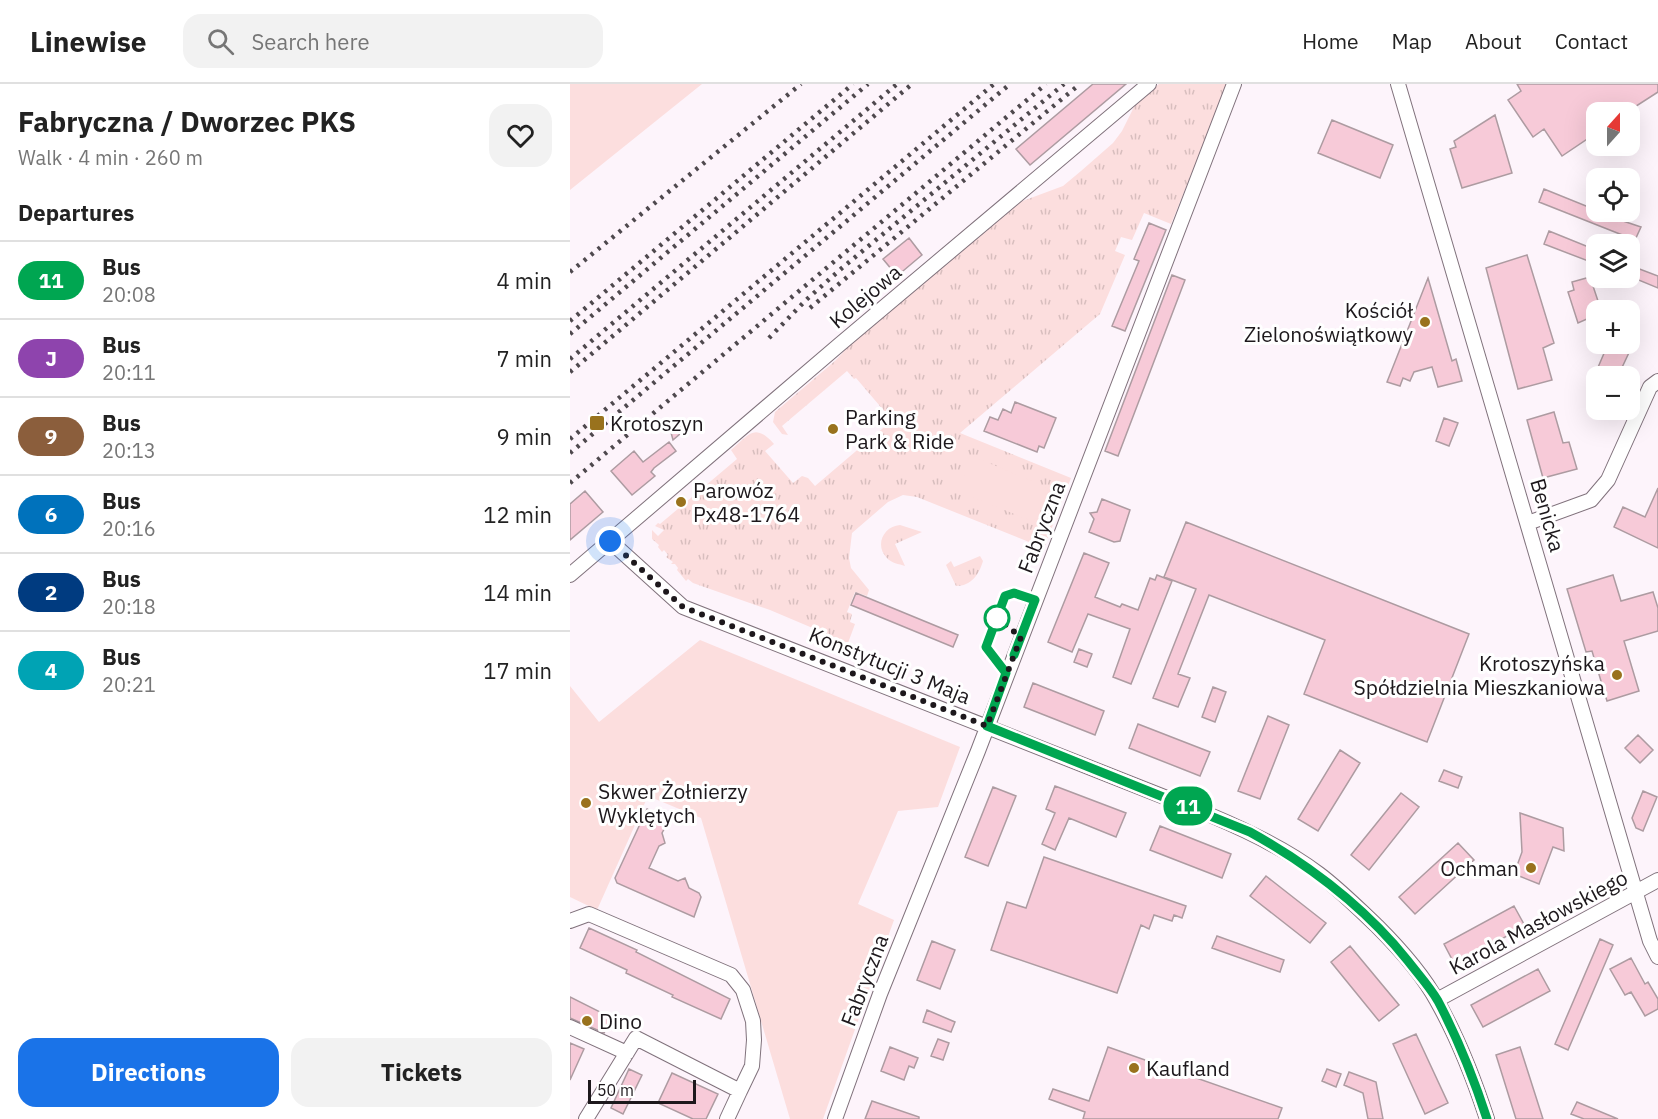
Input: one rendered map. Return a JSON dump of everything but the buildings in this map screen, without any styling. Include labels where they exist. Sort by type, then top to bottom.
[{"type":"street","name":"Kolejowa","points":[[570,575],[1149,84]]},
{"type":"street","name":"Fabryczna","points":[[835,1119],[880,994],[987,726],[1234,84]]},
{"type":"street","name":"Benicka","points":[[1398,84],[1617,834],[1650,941],[1658,957]]},
{"type":"street","points":[[1528,523],[1591,500],[1608,480],[1650,387],[1658,381]]},
{"type":"street","name":"Konstytucji 3 Maja","points":[[610,541],[683,607],[1220,819],[1290,854],[1319,874],[1393,942],[1437,1000],[1472,1074],[1487,1119]]},
{"type":"street","name":"Karola Masłowskiego","points":[[1437,1000],[1658,880]]},
{"type":"street","points":[[570,921],[589,914],[731,975],[743,990],[753,1021],[752,1066],[727,1119]]},
{"type":"street","points":[[570,1027],[627,1053]]},
{"type":"street","points":[[586,1119],[636,1038],[741,1091]]},
{"type":"green space","points":[[570,84],[702,84],[570,190]]},
{"type":"green space","points":[[1159,84],[1228,84],[1171,224],[1144,213],[1132,240],[1121,237],[1115,251],[1125,255],[1100,314],[960,433],[1071,478],[1044,548],[917,497],[903,495],[888,502],[852,533],[849,558],[851,568],[869,590],[867,596],[855,592],[847,612],[852,614],[850,622],[855,624],[848,643],[770,610],[693,583],[688,579],[686,581],[675,564],[671,564],[673,562],[666,557],[668,555],[664,550],[662,552],[659,545],[652,539],[652,530],[658,536],[664,530],[655,526],[737,459],[731,450],[752,433],[756,432],[767,437],[774,444],[765,451],[793,483],[802,476],[808,478],[815,486],[889,423],[882,415],[885,412],[856,378],[854,379],[847,371],[782,426],[788,435],[782,434],[773,422],[775,412],[835,361],[850,345],[1020,202],[1063,186],[1113,143],[1122,131],[1137,101]]},
{"type":"green space","points":[[972,456],[1048,488],[1034,522],[958,491]]},
{"type":"green space","points":[[900,525],[922,532],[895,544],[905,566],[889,560],[881,548],[885,532]]},
{"type":"green space","points":[[980,556],[983,561],[977,575],[970,582],[956,586],[946,565],[951,561],[954,567]]},
{"type":"green space","points":[[700,640],[960,747],[938,807],[898,811],[858,904],[894,920],[823,1119],[790,1119],[701,818],[648,796],[597,910],[570,897],[570,686],[599,722]]},
{"type":"railway","points":[[570,272],[801,84]]},
{"type":"railway","points":[[570,321],[853,84]]},
{"type":"railway","points":[[570,334],[868,84]]},
{"type":"railway","points":[[570,359],[897,84]]},
{"type":"railway","points":[[570,372],[912,84]]},
{"type":"railway","points":[[570,439],[994,84]]},
{"type":"railway","points":[[570,453],[1010,84]]},
{"type":"railway","points":[[570,483],[1046,84]]},
{"type":"railway","points":[[769,338],[806,300],[842,268],[1064,84]]},
{"type":"railway","points":[[810,308],[1080,84]]},
{"type":"bus line","name":"11","points":[[1014,655],[1035,600],[1014,593],[1005,596],[986,647],[1006,673],[987,726],[1250,832],[1290,854],[1319,874],[1393,942],[1437,1000],[1472,1074],[1487,1119]]},
{"type":"place","name":"Kościół Zielonoświątkowy","points":[[1425,322]]},
{"type":"place","name":"Krotoszyn","points":[[597,423]]},
{"type":"place","name":"Parking Park & Ride","points":[[833,429]]},
{"type":"place","name":"Parowóz Px48-1764","points":[[681,502]]},
{"type":"place","name":"Krotoszyńska Spółdzielnia Mieszkaniowa","points":[[1617,675]]},
{"type":"place","name":"Skwer Żołnierzy Wyklętych","points":[[586,803]]},
{"type":"place","name":"Ochman","points":[[1531,868]]},
{"type":"place","name":"Dino","points":[[587,1021]]},
{"type":"place","name":"Kaufland","points":[[1134,1068]]},
{"type":"route","points":[[610,541],[683,607],[987,726],[1021,637],[997,618]]}]
